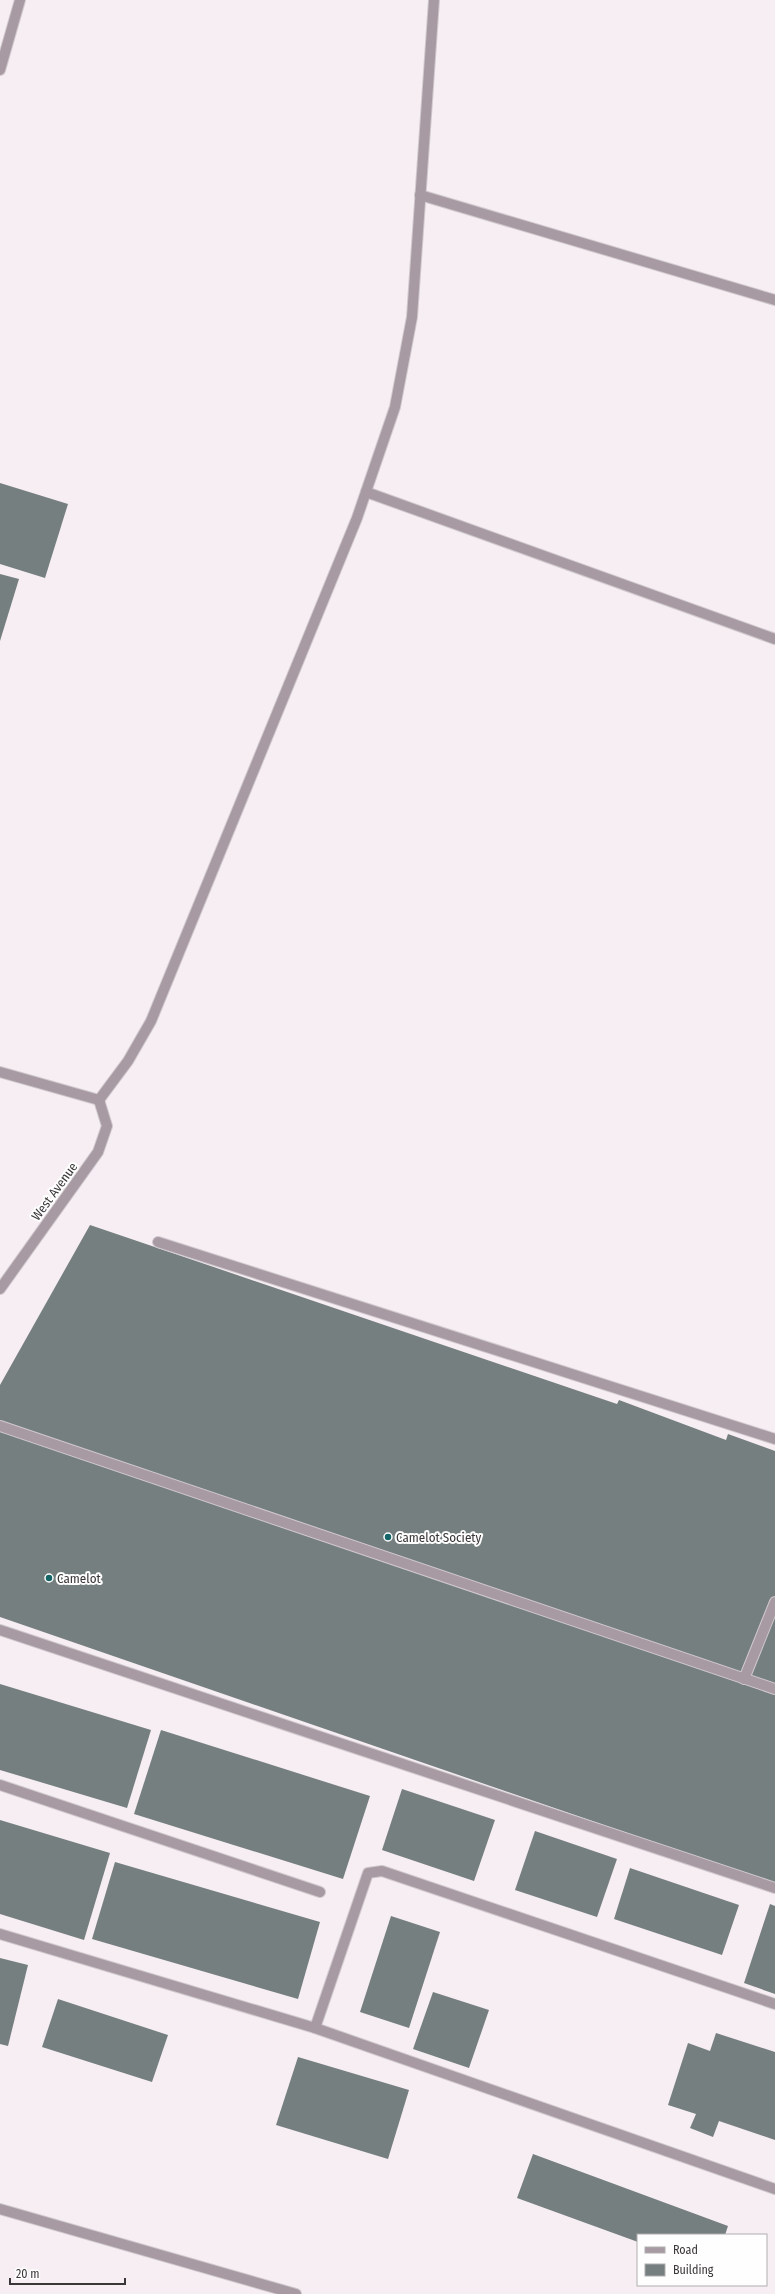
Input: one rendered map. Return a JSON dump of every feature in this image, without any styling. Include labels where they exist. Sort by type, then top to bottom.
[{"type":"street","points":[[0,67],[20,0]]},
{"type":"street","points":[[0,1072],[99,1100],[128,1061],[151,1021],[366,492],[395,407],[412,317],[434,0]]},
{"type":"street","points":[[420,195],[775,300]]},
{"type":"street","points":[[366,492],[775,639]]},
{"type":"street","name":"West Avenue","points":[[0,1289],[98,1152],[107,1126],[99,1100]]},
{"type":"street","points":[[158,1242],[775,1439]]},
{"type":"street","points":[[0,1426],[775,1689]]},
{"type":"street","points":[[744,1679],[775,1602]]},
{"type":"street","points":[[0,1630],[775,1888]]},
{"type":"street","points":[[0,1785],[320,1892]]},
{"type":"street","points":[[315,2028],[368,1873],[382,1871],[775,2004]]},
{"type":"street","points":[[0,1934],[315,2028],[775,2188]]},
{"type":"street","points":[[0,2209],[296,2294]]},
{"type":"building","points":[[0,483],[68,504],[45,578],[0,564]]},
{"type":"building","points":[[0,574],[19,579],[0,641]]},
{"type":"building","name":"Camelot Society","points":[[90,1225],[617,1404],[619,1400],[726,1440],[728,1434],[775,1451],[775,1884],[0,1617],[0,1385]]},
{"type":"building","points":[[0,1684],[151,1730],[127,1808],[0,1770]]},
{"type":"building","points":[[161,1730],[370,1796],[343,1879],[134,1814]]},
{"type":"building","points":[[402,1789],[495,1820],[474,1881],[382,1850]]},
{"type":"building","points":[[0,1820],[110,1853],[84,1940],[0,1914]]},
{"type":"building","points":[[535,1831],[617,1859],[597,1917],[515,1890]]},
{"type":"building","points":[[115,1862],[320,1922],[298,1999],[92,1939]]},
{"type":"building","points":[[630,1868],[739,1905],[722,1955],[614,1919]]},
{"type":"building","points":[[770,1904],[775,1906],[775,1994],[744,1983]]},
{"type":"building","points":[[391,1916],[440,1932],[409,2028],[360,2012]]},
{"type":"building","points":[[0,1958],[28,1965],[8,2046],[0,2044]]},
{"type":"building","points":[[433,1992],[489,2010],[469,2068],[413,2049]]},
{"type":"building","points":[[58,1999],[168,2035],[152,2082],[42,2047]]},
{"type":"building","points":[[716,2033],[775,2052],[775,2140],[719,2121],[713,2137],[690,2128],[696,2114],[668,2105],[688,2043],[710,2051]]},
{"type":"building","points":[[298,2057],[409,2090],[388,2159],[276,2125]]},
{"type":"building","points":[[533,2154],[728,2226],[725,2234],[637,2234],[637,2242],[517,2198]]},
{"type":"place","name":"Camelot Society","points":[[388,1537]]},
{"type":"place","name":"Camelot","points":[[49,1578]]}]
